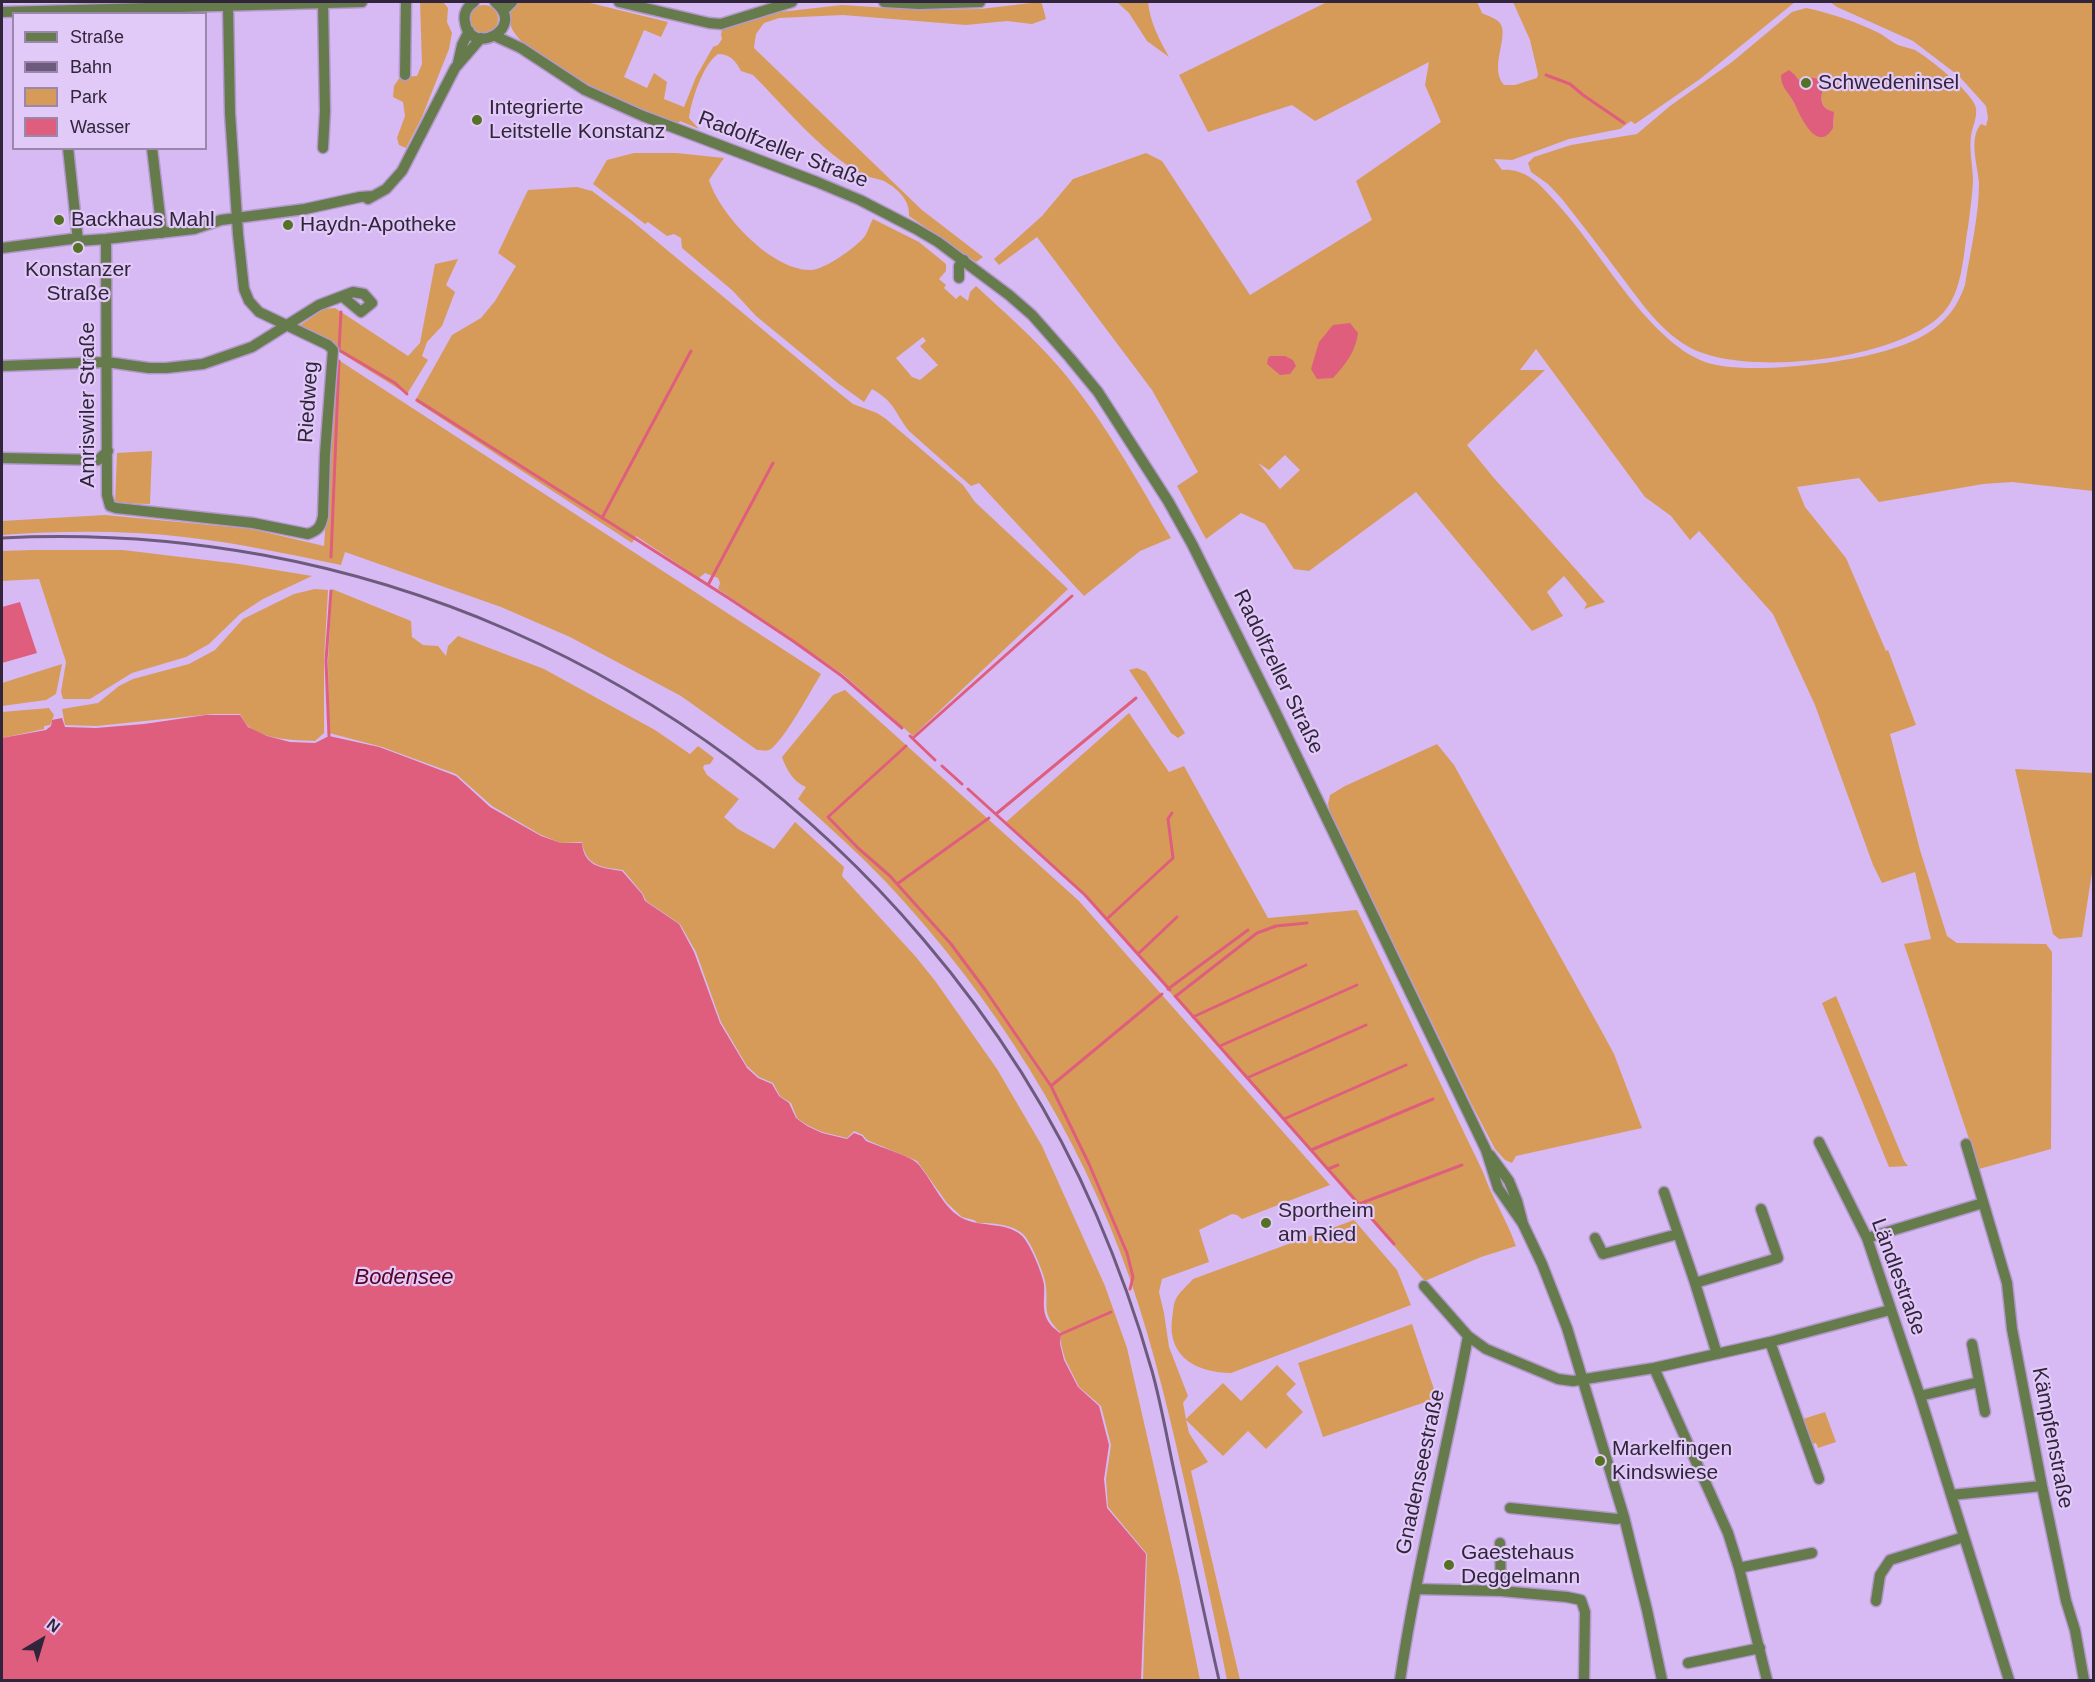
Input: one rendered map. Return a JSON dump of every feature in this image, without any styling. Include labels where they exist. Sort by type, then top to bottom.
[{"type":"street","points":[[323,2],[325,111],[323,147]]},
{"type":"street","points":[[2,12],[146,11],[362,2]]},
{"type":"street","points":[[405,75],[406,2]]},
{"type":"street","points":[[495,2],[503,11],[504,21],[495,36]]},
{"type":"street","points":[[503,11],[512,2]]},
{"type":"street","points":[[619,2],[722,24],[771,6],[792,2]]},
{"type":"street","points":[[884,2],[919,4],[980,2]]},
{"type":"street","points":[[466,4],[464,21],[469,32],[481,38],[495,36],[521,48]]},
{"type":"street","points":[[228,6],[231,113],[239,221]]},
{"type":"street","points":[[502,27],[521,48]]},
{"type":"street","points":[[2,248],[71,239],[78,241],[106,239],[162,232],[209,225],[221,220],[239,221],[305,209],[360,196],[373,196],[386,189],[402,171],[458,63],[462,45],[469,32]]},
{"type":"street","points":[[458,63],[481,38]]},
{"type":"street","name":"Radolfzeller Straße","points":[[521,48],[585,90],[643,116],[860,200],[916,229],[964,260],[1032,315],[1098,392],[1168,501],[1239,637],[1486,1150],[1498,1188],[1523,1224],[1559,1306],[1624,1517],[1662,1680]]},
{"type":"street","points":[[68,150],[78,241]]},
{"type":"street","points":[[152,150],[162,232]]},
{"type":"street","name":"Riedweg","points":[[239,221],[244,289],[249,301],[259,312],[328,345],[333,350],[323,516],[321,526],[316,531]]},
{"type":"street","name":"Amriswiler Straße","points":[[106,239],[107,495],[110,506],[242,521],[308,534],[316,531]]},
{"type":"street","points":[[2,255],[72,246],[78,241]]},
{"type":"street","points":[[959,278],[959,266],[964,260]]},
{"type":"street","points":[[2,366],[107,362],[166,368],[203,364],[252,347],[319,305],[342,297]]},
{"type":"street","points":[[2,458],[98,460],[108,451]]},
{"type":"street","name":"Ländlestraße","points":[[1819,1142],[1867,1238],[1920,1396],[2008,1680]]},
{"type":"street","name":"Kämpfenstraße","points":[[1966,1144],[2007,1283],[2012,1329],[2042,1486],[2084,1680]]},
{"type":"street","points":[[1664,1192],[1717,1354]]},
{"type":"street","points":[[1867,1238],[1983,1203]]},
{"type":"street","points":[[1695,1283],[1778,1258],[1761,1209]]},
{"type":"street","points":[[1595,1238],[1603,1254],[1678,1234]]},
{"type":"street","points":[[1424,1286],[1468,1336],[1486,1349],[1558,1379],[1582,1380],[1654,1368],[1770,1342],[1890,1310]]},
{"type":"street","name":"Gnadenseestraße","points":[[1400,1680],[1432,1508],[1468,1336]]},
{"type":"street","points":[[1770,1342],[1819,1479]]},
{"type":"street","points":[[1971,1344],[1986,1412]]},
{"type":"street","points":[[1654,1368],[1715,1503],[1739,1568],[1767,1680]]},
{"type":"street","points":[[1920,1396],[1979,1382]]},
{"type":"street","points":[[1951,1495],[2042,1486]]},
{"type":"street","points":[[1510,1508],[1617,1519],[1624,1517]]},
{"type":"street","points":[[1876,1600],[1880,1575],[1890,1560],[1964,1537]]},
{"type":"street","points":[[1500,1543],[1502,1592]]},
{"type":"street","points":[[1739,1568],[1812,1553]]},
{"type":"street","points":[[1416,1589],[1502,1592],[1581,1600],[1585,1612],[1584,1680]]},
{"type":"street","points":[[1688,1663],[1760,1648]]},
{"type":"green space","points":[[420,2],[443,2],[448,8],[447,22],[452,33],[449,49],[422,117],[406,148],[399,145],[397,138],[405,116],[403,102],[393,97],[394,86],[400,77],[417,76],[422,64]]},
{"type":"green space","points":[[519,2],[586,2],[668,22],[661,37],[644,30],[624,77],[647,88],[654,73],[667,82],[664,99],[684,107],[696,77],[713,47],[718,45],[722,39],[722,29],[771,13],[842,5],[921,10],[980,9],[1040,2],[1046,19],[1032,24],[1007,21],[966,25],[843,15],[779,18],[764,23],[756,34],[754,48],[922,210],[983,257],[976,262],[909,216],[905,200],[898,191],[884,181],[862,174],[833,154],[804,129],[753,75],[741,71],[735,61],[729,57],[718,54],[707,66],[699,83],[689,118],[699,129],[680,121],[678,124],[602,92],[568,75],[539,56],[517,37],[509,18]]},
{"type":"green space","points":[[1117,2],[1148,2],[1158,37],[1169,57],[1147,41],[1129,13]]},
{"type":"green space","points":[[1327,2],[1477,2],[1482,13],[1497,20],[1502,27],[1498,70],[1504,85],[1515,85],[1537,78],[1538,74],[1530,40],[1513,2],[1795,2],[1700,79],[1635,124],[1631,121],[1620,129],[1569,139],[1512,160],[1494,159],[1502,170],[1519,172],[1533,179],[1546,191],[1636,305],[1664,335],[1683,350],[1705,362],[1723,366],[1769,368],[1795,366],[1845,360],[1899,347],[1924,336],[1944,320],[1952,310],[1965,285],[1976,222],[1979,183],[1975,137],[1981,124],[1986,126],[1988,118],[1986,106],[1959,76],[1913,41],[1830,2],[2093,2],[2093,491],[2012,482],[1983,484],[1879,502],[1859,478],[1797,487],[1805,507],[1846,558],[1886,651],[1888,650],[1916,725],[1890,734],[1920,850],[1947,936],[1957,943],[2046,944],[2052,952],[2051,1149],[1979,1169],[1904,944],[1931,939],[1915,872],[1882,883],[1873,865],[1815,705],[1773,614],[1699,531],[1690,540],[1671,516],[1645,497],[1536,349],[1520,370],[1545,370],[1467,445],[1605,602],[1584,609],[1587,604],[1564,576],[1547,592],[1563,616],[1532,631],[1416,492],[1309,571],[1294,569],[1265,524],[1241,513],[1206,539],[1177,486],[1198,472],[1152,390],[1037,237],[999,265],[994,259],[1042,216],[1073,179],[1146,153],[1162,161],[1250,295],[1372,220],[1356,181],[1441,122],[1425,85],[1429,62],[1315,121],[1292,105],[1208,132],[1179,75]],"holes":[[[1285,455],[1300,470],[1280,489],[1258,463],[1269,470]]]},
{"type":"green space","points":[[484,5],[494,9],[498,19],[494,29],[484,33],[474,29],[470,19],[474,9]]},
{"type":"green space","points":[[1806,8],[1834,15],[1871,29],[1898,45],[1915,50],[1948,75],[1971,98],[1976,113],[1971,142],[1973,182],[1961,272],[1955,294],[1943,313],[1922,329],[1893,342],[1858,353],[1782,362],[1746,361],[1714,356],[1689,347],[1657,321],[1562,199],[1548,184],[1531,172],[1528,163],[1534,157],[1571,145],[1637,134],[1670,106],[1732,62],[1792,12]],"holes":[[[1795,75],[1805,88],[1811,86],[1810,82],[1824,87],[1822,103],[1826,109],[1834,113],[1833,128],[1796,107],[1791,97]]]},
{"type":"green space","points":[[634,153],[676,153],[724,158],[709,180],[724,209],[764,251],[796,268],[817,269],[840,257],[865,236],[873,219],[919,242],[946,264],[946,271],[939,279],[946,285],[944,288],[956,299],[960,295],[968,301],[970,292],[976,286],[1058,366],[1104,428],[1171,538],[1140,551],[1084,596],[979,483],[971,486],[909,431],[886,399],[872,389],[864,402],[839,384],[756,316],[733,291],[682,248],[681,238],[674,234],[667,236],[648,222],[645,224],[593,184],[607,160]],"holes":[[[923,337],[926,341],[920,346],[938,365],[920,380],[912,377],[896,358]]]},
{"type":"green space","points":[[577,187],[592,191],[631,220],[853,404],[886,419],[963,485],[975,502],[1068,589],[913,736],[844,675],[718,589],[720,583],[718,578],[705,573],[699,578],[636,536],[632,543],[415,401],[452,335],[481,318],[495,301],[516,266],[498,253],[528,190]]},
{"type":"green space","points":[[458,259],[446,285],[455,292],[442,326],[427,342],[422,356],[428,360],[407,394],[336,350],[336,345],[299,326],[324,309],[335,308],[408,356],[420,343],[435,264]]},
{"type":"green space","points":[[337,359],[821,674],[791,725],[777,743],[769,750],[757,750],[681,696],[570,637],[501,607],[345,552],[341,565],[204,539],[161,535],[93,532],[2,535],[2,521],[105,515],[252,529],[324,546]]},
{"type":"green space","points":[[152,451],[150,504],[115,503],[117,453]]},
{"type":"green space","points":[[123,550],[239,564],[312,576],[263,599],[240,614],[209,644],[186,657],[132,673],[90,699],[63,699],[61,692],[66,662],[39,579],[2,581],[2,551]]},
{"type":"green space","points":[[315,589],[328,590],[324,661],[324,733],[315,741],[263,734],[248,726],[240,714],[213,714],[96,726],[65,725],[62,709],[98,703],[119,686],[133,679],[189,664],[215,650],[243,619],[294,594]]},
{"type":"green space","points":[[332,589],[411,621],[412,637],[423,645],[438,646],[446,656],[448,646],[458,636],[544,669],[655,730],[690,754],[698,746],[714,758],[710,764],[704,765],[703,768],[707,775],[739,799],[724,817],[738,829],[774,849],[795,822],[844,867],[842,876],[936,982],[997,1069],[1042,1146],[1105,1286],[1127,1348],[1200,1680],[1143,1680],[1147,1554],[1108,1507],[1106,1479],[1111,1445],[1101,1406],[1079,1387],[1065,1359],[1061,1333],[1054,1326],[1048,1314],[1044,1276],[1026,1237],[1007,1226],[978,1223],[962,1217],[947,1203],[917,1161],[867,1140],[863,1135],[854,1131],[847,1138],[822,1132],[797,1118],[791,1103],[780,1096],[773,1083],[759,1077],[747,1066],[721,1022],[696,952],[680,924],[646,901],[623,870],[602,866],[591,861],[582,842],[561,843],[541,835],[492,806],[456,774],[382,747],[329,733],[328,661]]},
{"type":"green space","points":[[62,664],[56,694],[46,700],[2,706],[2,683]]},
{"type":"green space","points":[[1137,668],[1146,672],[1185,733],[1178,738],[1171,733],[1129,670]]},
{"type":"green space","points":[[845,690],[1079,901],[1330,1185],[1242,1219],[1232,1214],[1199,1230],[1209,1262],[1162,1279],[1159,1292],[1169,1347],[1188,1396],[1183,1403],[1186,1419],[1223,1383],[1241,1401],[1277,1365],[1296,1384],[1286,1394],[1303,1412],[1266,1449],[1248,1431],[1223,1456],[1186,1420],[1189,1433],[1208,1462],[1191,1471],[1240,1680],[1227,1680],[1181,1466],[1139,1305],[1109,1224],[1085,1171],[1029,1068],[962,971],[886,882],[798,799],[806,787],[791,775],[782,757],[833,695]]},
{"type":"green space","points":[[49,708],[54,715],[50,725],[44,726],[44,729],[2,738],[2,712]]},
{"type":"green space","points":[[1129,713],[1169,772],[1184,766],[1268,918],[1357,910],[1483,1172],[1516,1246],[1481,1257],[1425,1281],[1085,896],[1005,823]]},
{"type":"green space","points":[[1437,744],[1454,765],[1614,1054],[1642,1128],[1516,1156],[1512,1163],[1505,1160],[1495,1149],[1328,804],[1330,795],[1345,786]]},
{"type":"green space","points":[[2015,769],[2093,773],[2093,866],[2082,937],[2059,939],[2053,934]]},
{"type":"green space","points":[[1836,996],[1908,1166],[1889,1167],[1822,1003]]},
{"type":"green space","points":[[1354,1220],[1397,1270],[1411,1305],[1231,1373],[1197,1366],[1180,1353],[1172,1333],[1174,1305],[1178,1295],[1193,1279]]},
{"type":"green space","points":[[1412,1324],[1437,1398],[1323,1437],[1298,1363]]},
{"type":"green space","points":[[1825,1412],[1836,1442],[1818,1448],[1816,1443],[1812,1444],[1803,1419]]},
{"type":"water","points":[[1789,70],[1805,88],[1811,86],[1808,78],[1816,79],[1823,85],[1822,103],[1826,109],[1834,112],[1833,128],[1827,135],[1820,137],[1814,135],[1804,122],[1782,83],[1781,75]]},
{"type":"water","points":[[1350,323],[1358,333],[1349,357],[1333,378],[1317,379],[1311,369],[1319,342],[1333,325]]},
{"type":"water","points":[[1270,356],[1285,356],[1293,360],[1296,366],[1290,374],[1280,375],[1267,364]]},
{"type":"water","points":[[20,602],[37,653],[2,663],[2,607]]},
{"type":"water","name":"Bodensee","points":[[206,715],[240,715],[248,727],[267,736],[290,742],[315,743],[329,736],[379,747],[456,776],[490,807],[541,836],[561,843],[582,843],[583,851],[590,862],[601,867],[622,871],[642,894],[645,901],[679,924],[694,952],[720,1023],[747,1068],[758,1078],[772,1084],[779,1096],[789,1103],[796,1118],[822,1133],[847,1139],[854,1133],[862,1136],[866,1141],[908,1157],[917,1163],[947,1206],[960,1217],[1007,1228],[1024,1238],[1041,1274],[1047,1320],[1061,1334],[1060,1344],[1064,1360],[1078,1387],[1099,1406],[1109,1445],[1104,1479],[1107,1508],[1146,1554],[1141,1680],[2,1680],[2,738],[46,730],[51,726],[52,720],[62,718],[65,727],[96,728]]},
{"type":"waterway","points":[[1546,75],[1570,84],[1624,123]]},
{"type":"waterway","points":[[341,312],[339,350],[395,383],[407,394]]},
{"type":"waterway","points":[[602,518],[691,351]]},
{"type":"waterway","points":[[331,557],[339,361]]},
{"type":"waterway","points":[[417,400],[793,641],[842,676],[902,728]]},
{"type":"waterway","points":[[708,585],[773,463]]},
{"type":"waterway","points":[[329,736],[326,661],[331,591]]},
{"type":"waterway","points":[[913,738],[1072,596]]},
{"type":"waterway","points":[[996,814],[1136,698]]},
{"type":"waterway","points":[[910,736],[935,760]]},
{"type":"waterway","points":[[906,746],[828,817],[890,876],[951,944],[1051,1086],[1089,1164],[1127,1253],[1133,1277],[1130,1289]]},
{"type":"waterway","points":[[942,766],[962,784]]},
{"type":"waterway","points":[[968,789],[1085,895],[1170,990]]},
{"type":"waterway","points":[[1108,918],[1173,858],[1168,819],[1172,813]]},
{"type":"waterway","points":[[897,884],[989,818]]},
{"type":"waterway","points":[[1138,954],[1177,917]]},
{"type":"waterway","points":[[1176,996],[1257,933],[1276,926],[1307,923]]},
{"type":"waterway","points":[[1168,989],[1248,930]]},
{"type":"waterway","points":[[1193,1017],[1306,965]]},
{"type":"waterway","points":[[1220,1046],[1357,985]]},
{"type":"waterway","points":[[1051,1086],[1162,994]]},
{"type":"waterway","points":[[1175,996],[1394,1244]]},
{"type":"waterway","points":[[1247,1078],[1366,1025]]},
{"type":"waterway","points":[[1284,1119],[1406,1065]]},
{"type":"waterway","points":[[1311,1150],[1433,1099]]},
{"type":"waterway","points":[[1328,1169],[1338,1165]]},
{"type":"waterway","points":[[1359,1204],[1462,1165]]},
{"type":"waterway","points":[[1061,1334],[1111,1312]]},
{"type":"railway","points":[[2,538],[134,539],[263,555],[389,586],[509,630],[624,689],[732,760],[832,844],[923,939],[974,1002],[1020,1070],[1061,1140],[1079,1177],[1119,1272],[1152,1371],[1219,1680]]},
{"type":"place","name":"Schwedeninsel","points":[[1806,83]]},
{"type":"place","name":"Integrierte Leitstelle Konstanz","points":[[477,120]]},
{"type":"place","name":"Backhaus Mahl","points":[[59,220]]},
{"type":"place","name":"Haydn-Apotheke","points":[[288,225]]},
{"type":"place","name":"Konstanzer Straße","points":[[78,248]]},
{"type":"place","name":"Sportheim am Ried","points":[[1266,1223]]},
{"type":"place","name":"Markelfingen Kindswiese","points":[[1600,1461]]},
{"type":"place","name":"Gaestehaus Deggelmann","points":[[1449,1565]]}]
